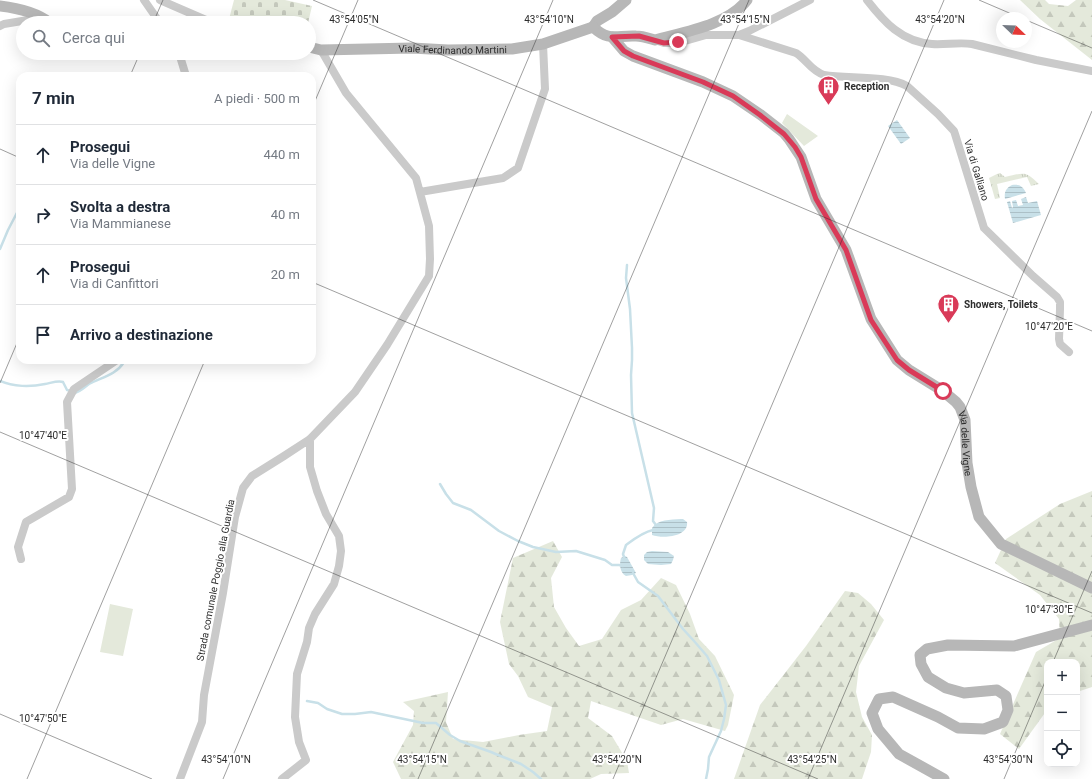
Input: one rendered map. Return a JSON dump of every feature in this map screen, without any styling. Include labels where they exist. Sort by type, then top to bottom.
[{"type":"street","points":[[144,0],[155,16]]},
{"type":"street","points":[[160,0],[195,16]]},
{"type":"street","points":[[626,0],[612,12],[597,21],[593,27],[602,35],[612,37],[646,37],[664,43],[678,42],[706,35],[739,34],[749,31],[810,0]]},
{"type":"street","points":[[655,40],[718,21],[740,9],[748,0]]},
{"type":"street","points":[[867,0],[893,30],[909,39],[921,43],[972,44],[1036,60],[1092,71]]},
{"type":"street","points":[[0,6],[15,8],[37,16]]},
{"type":"street","points":[[0,26],[16,22]]},
{"type":"street","name":"Viale Ferdinando Martini","points":[[316,49],[321,50],[412,48],[448,50],[512,49],[542,44],[593,27]]},
{"type":"street","name":"Via di Galliano","points":[[739,34],[796,53],[800,55],[813,70],[819,74],[879,79],[904,84],[938,114],[954,131],[984,228],[1033,276],[1057,297],[1060,302],[1059,339],[1060,344],[1069,352]]},
{"type":"street","name":"Via delle Vigne","points":[[612,37],[624,51],[633,56],[703,82],[733,96],[766,118],[789,139],[801,157],[816,199],[846,250],[871,320],[897,360],[909,370],[950,396],[960,408],[965,420],[967,463],[978,517],[1001,544],[1092,588]]},
{"type":"street","points":[[420,192],[503,178],[518,168],[545,89],[542,44]]},
{"type":"street","name":"Strada comunale Poggio alla Guardia","points":[[180,779],[202,722],[204,695],[223,593],[235,517],[243,488],[252,476],[310,439],[355,392],[387,345],[429,276],[429,226],[416,178],[346,93],[321,50]]},
{"type":"street","points":[[181,60],[185,72]]},
{"type":"street","points":[[21,559],[18,547],[26,522],[69,497],[72,489],[67,402],[74,389],[110,364]]},
{"type":"street","points":[[282,779],[306,760],[299,742],[295,717],[297,674],[307,642],[309,628],[315,614],[334,584],[341,551],[338,536],[317,491],[310,467],[310,439]]},
{"type":"street","points":[[944,779],[899,754],[878,729],[872,713],[879,699],[893,697],[938,717],[958,728],[984,729],[1002,722],[1008,710],[1006,696],[997,690],[964,693],[946,688],[928,677],[921,664],[920,655],[927,649],[948,645],[1014,646],[1092,625]]},
{"type":"green space","points":[[234,0],[285,0],[312,6],[310,16],[230,16]]},
{"type":"green space","points":[[1020,0],[1045,0],[1049,4],[1068,6],[1076,0],[1092,0],[1092,60],[1040,19]]},
{"type":"green space","points":[[787,114],[818,136],[804,146],[782,123]]},
{"type":"green space","points":[[1000,173],[1005,177],[1024,174],[1030,176],[1039,184],[1031,186],[1027,177],[997,184],[1000,198],[995,199],[989,178]]},
{"type":"green space","points":[[1092,491],[1092,687],[1080,691],[1080,659],[1044,659],[1044,714],[1019,749],[1000,734],[1036,652],[1060,638],[1059,619],[1040,595],[995,563],[1006,539],[1060,504]]},
{"type":"green space","points":[[553,541],[562,557],[551,578],[554,607],[566,628],[579,646],[602,639],[621,610],[641,600],[661,578],[676,585],[690,614],[699,639],[715,656],[734,695],[728,725],[725,731],[683,719],[661,725],[591,701],[588,718],[612,736],[627,761],[629,773],[601,774],[590,779],[401,779],[393,762],[413,725],[414,711],[403,702],[448,692],[446,722],[453,739],[483,742],[547,731],[552,707],[528,697],[518,676],[509,664],[500,622],[513,558]]},
{"type":"green space","points":[[845,591],[858,593],[871,604],[884,620],[859,666],[856,692],[862,717],[872,735],[871,752],[862,779],[734,779],[760,705],[806,646]]},
{"type":"green space","points":[[110,604],[133,609],[123,656],[100,652]]},
{"type":"water","points":[[897,120],[910,138],[901,144],[888,126]]},
{"type":"water","points":[[1012,185],[1020,186],[1026,193],[1005,199],[1006,190]]},
{"type":"water","points":[[1026,197],[1028,203],[1037,201],[1041,215],[1013,223],[1007,202],[1010,201],[1012,208],[1012,201],[1016,200],[1018,206],[1023,205],[1021,199]]},
{"type":"water","points":[[683,519],[687,522],[687,527],[680,534],[668,537],[652,535],[652,528],[658,523],[665,520]]},
{"type":"water","points":[[647,552],[668,552],[674,556],[671,564],[648,564],[644,560],[644,555]]},
{"type":"water","points":[[625,556],[636,573],[632,575],[626,576],[621,571],[621,558]]},
{"type":"waterway","points":[[0,249],[16,215]]},
{"type":"waterway","points":[[627,265],[626,278],[630,309],[632,348],[632,413],[654,508],[653,521],[656,525]]},
{"type":"waterway","points":[[75,393],[89,384],[113,373],[122,364]]},
{"type":"waterway","points":[[0,381],[28,386],[61,381],[67,390],[71,391]]},
{"type":"waterway","points":[[440,484],[453,503],[471,510],[499,531],[518,541],[533,547],[556,552],[576,551],[605,560],[612,565],[623,566]]},
{"type":"waterway","points":[[625,560],[623,554],[626,545],[642,534],[653,530]]},
{"type":"waterway","points":[[633,573],[638,582],[658,596],[683,629],[707,656],[719,680],[726,705],[721,731],[709,757],[706,779]]},
{"type":"waterway","points":[[307,701],[318,703],[327,709],[342,714],[371,712],[423,723],[436,723],[460,741],[521,764],[541,779]]},
{"type":"place","name":"Reception","points":[[828,106]]},
{"type":"place","name":"Showers, Toilets","points":[[949,324]]},
{"type":"route","points":[[678,42],[664,43],[639,36],[612,37],[624,51],[633,56],[703,82],[733,96],[776,126],[789,139],[801,157],[816,199],[846,250],[871,320],[897,360],[909,370],[943,391]]}]
